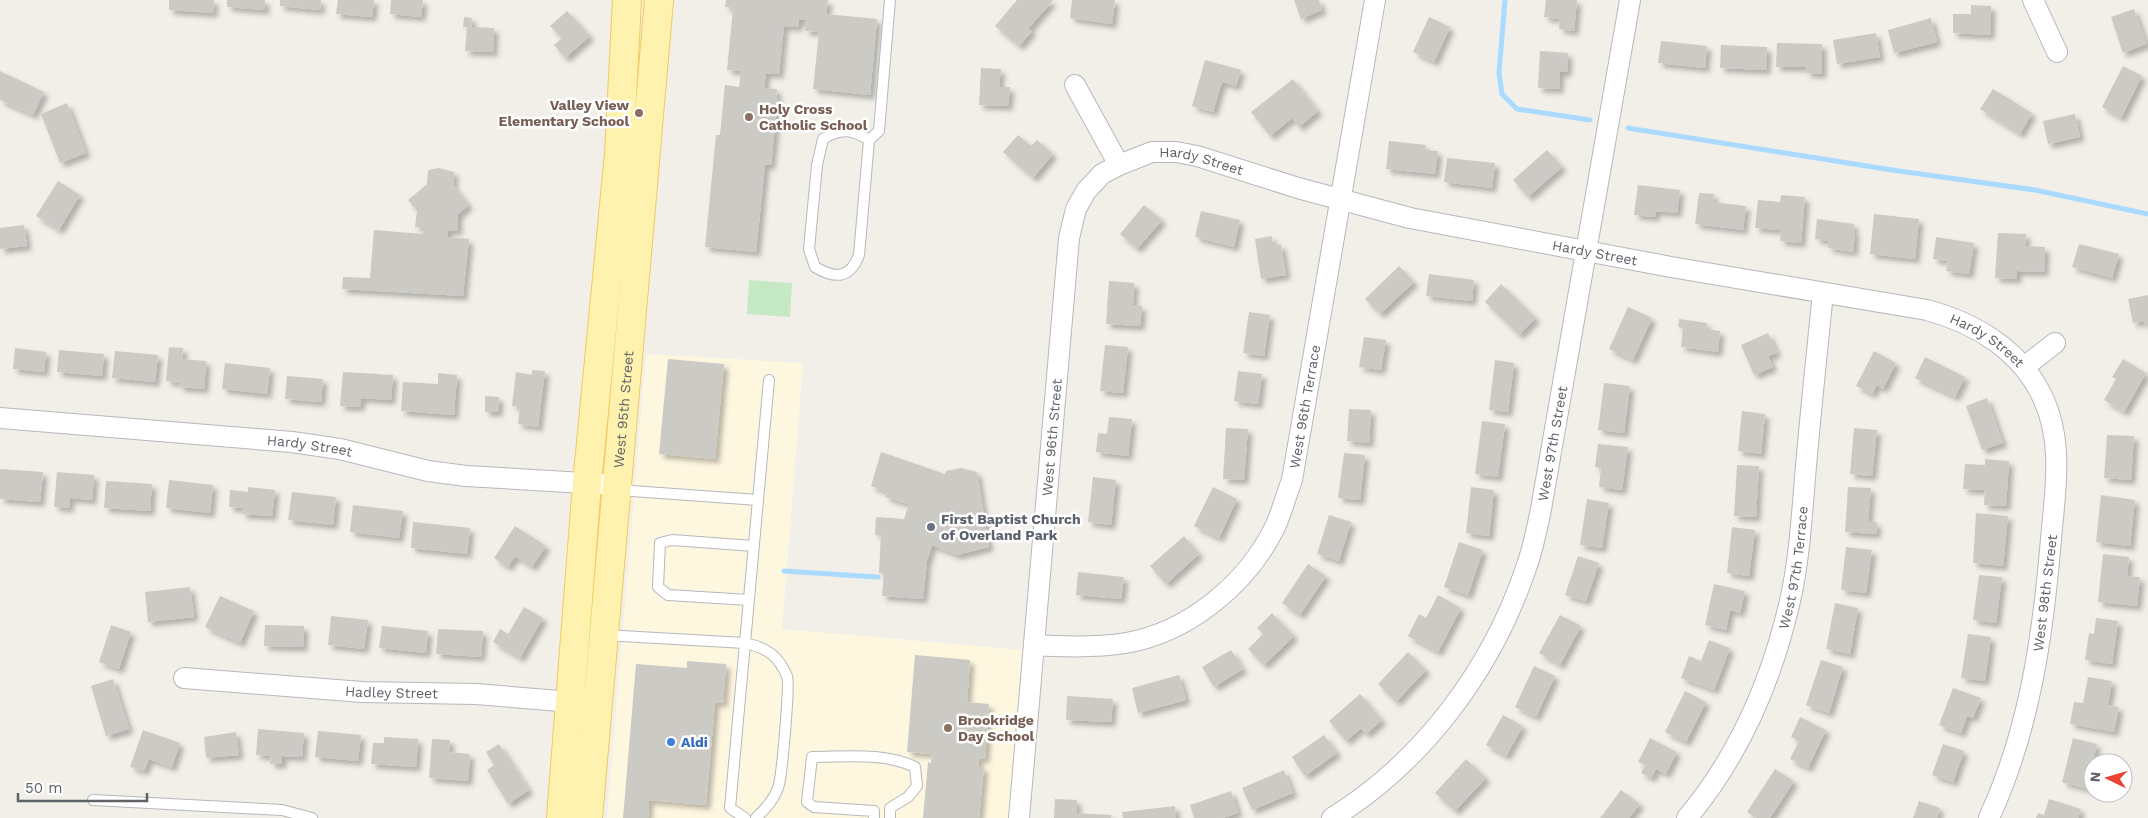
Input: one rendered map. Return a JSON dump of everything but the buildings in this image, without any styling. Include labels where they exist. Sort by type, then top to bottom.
[{"type":"main road","name":"West 95th Street","points":[[588,818],[598,705],[590,634],[587,484],[619,154],[627,0]]},
{"type":"main road","name":"West 95th Street","points":[[561,818],[570,702],[590,634],[618,485],[659,0]]},
{"type":"street","name":"West 96th Terrace","points":[[1034,645],[1093,647],[1127,643],[1164,631],[1198,613],[1228,589],[1257,556],[1276,526],[1292,480],[1375,0]]},
{"type":"street","name":"West 97th Street","points":[[1332,818],[1371,791],[1408,758],[1442,721],[1476,673],[1496,639],[1527,567],[1541,509],[1630,0]]},
{"type":"street","points":[[2033,0],[2057,52]]},
{"type":"street","points":[[1075,85],[1119,165]]},
{"type":"street","name":"Hardy Street","points":[[1119,165],[1152,152],[1176,152],[1197,156],[1340,200],[1410,218],[1586,251],[1927,310],[1978,328],[1996,340],[2024,368],[2055,343]]},
{"type":"street","name":"West 96th Street","points":[[1019,818],[1069,238],[1076,208],[1086,191],[1102,174],[1119,165]]},
{"type":"street","name":"West 97th Terrace","points":[[1687,818],[1730,756],[1754,710],[1774,658],[1790,601],[1802,518],[1823,293]]},
{"type":"street","name":"West 98th Street","points":[[1989,818],[2017,745],[2033,678],[2044,618],[2057,470],[2055,437],[2049,414],[2043,397],[2024,368]]},
{"type":"street","name":"Hardy Street","points":[[0,418],[292,442],[340,449],[428,471],[466,476],[618,485]]},
{"type":"street","name":"Hadley Street","points":[[184,678],[362,692],[476,694],[598,705]]},
{"type":"lane","points":[[869,140],[858,133],[836,131],[823,139],[817,165],[809,249],[815,267],[826,274],[845,274],[854,268],[859,255],[869,140],[879,131],[890,0]]},
{"type":"lane","points":[[745,818],[730,808],[769,380]]},
{"type":"lane","points":[[618,485],[632,491],[758,500]]},
{"type":"lane","points":[[749,600],[668,595],[658,587],[660,543],[672,540],[754,546]]},
{"type":"lane","points":[[590,634],[744,643],[760,646],[777,657],[789,679],[779,785],[770,805],[756,818]]},
{"type":"lane","points":[[874,818],[874,811],[814,807],[807,802],[812,757],[873,757],[900,760],[915,766],[917,786],[908,797],[890,808],[890,818]]},
{"type":"lane","points":[[93,800],[282,810],[312,818]]},
{"type":"shaded area","points":[[646,354],[803,363],[782,629],[1023,650],[1011,818],[607,818]]},
{"type":"green space","points":[[749,280],[792,283],[790,317],[747,314]]},
{"type":"waterway","points":[[1505,0],[1499,73],[1502,94],[1517,109],[1590,120]]},
{"type":"waterway","points":[[1628,128],[1892,170],[2035,190],[2148,214]]},
{"type":"waterway","points":[[784,571],[878,577]]},
{"type":"place","name":"Valley View Elementary School","points":[[639,113]]},
{"type":"place","name":"Holy Cross Catholic School","points":[[749,117]]},
{"type":"place","name":"First Baptist Church of Overland Park","points":[[931,527]]},
{"type":"place","name":"Brookridge Day School","points":[[948,728]]},
{"type":"place","name":"Aldi","points":[[671,742]]}]
